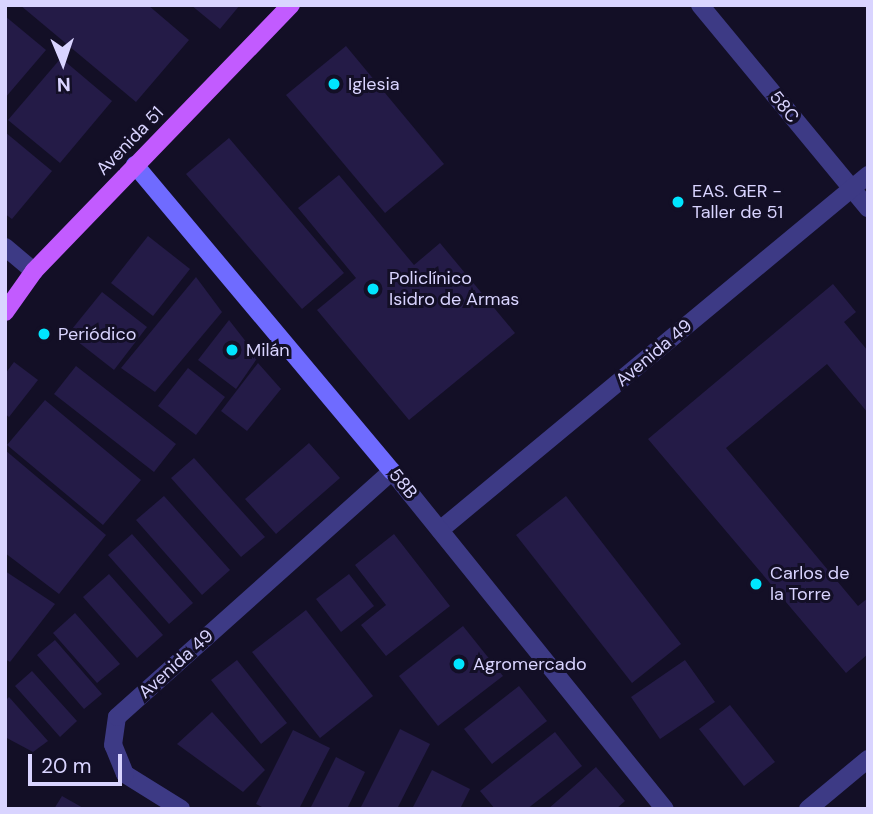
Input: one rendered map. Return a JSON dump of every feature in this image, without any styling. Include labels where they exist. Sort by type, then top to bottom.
[{"type":"main road","name":"Avenida 51","points":[[5,312],[34,271],[291,5]]},
{"type":"street","name":"58C","points":[[701,5],[868,208]]},
{"type":"street","name":"58B","points":[[135,165],[392,471],[665,809]]},
{"type":"street","name":"Avenida 49","points":[[440,530],[868,175]]},
{"type":"street","points":[[5,247],[34,271]]},
{"type":"street","name":"Avenida 49","points":[[181,809],[125,774],[113,745],[117,717],[392,471]]},
{"type":"street","points":[[808,809],[868,759]]},
{"type":"building","points":[[20,5],[148,5],[189,40],[136,102]]},
{"type":"building","points":[[191,5],[240,5],[220,29]]},
{"type":"building","points":[[5,16],[46,50],[5,98]]},
{"type":"building","points":[[346,46],[444,164],[385,213],[286,95]]},
{"type":"building","points":[[61,58],[112,101],[60,163],[8,120]]},
{"type":"building","points":[[5,132],[52,171],[12,219],[5,214]]},
{"type":"building","points":[[229,138],[344,273],[302,309],[186,174]]},
{"type":"building","points":[[339,175],[414,265],[440,243],[515,333],[409,420],[317,310],[356,278],[298,208]]},
{"type":"building","points":[[148,236],[190,269],[153,316],[111,283]]},
{"type":"building","points":[[196,277],[222,312],[155,392],[121,368]]},
{"type":"building","points":[[833,284],[856,312],[844,322],[868,351],[868,413],[827,364],[726,448],[858,606],[868,598],[868,654],[846,673],[648,439]]},
{"type":"building","points":[[102,292],[147,327],[114,370],[68,334]]},
{"type":"building","points":[[229,320],[258,357],[236,389],[198,360]]},
{"type":"building","points":[[14,362],[38,380],[9,417],[5,414],[5,374]]},
{"type":"building","points":[[258,363],[281,389],[247,431],[221,411]]},
{"type":"building","points":[[76,366],[176,444],[154,472],[54,394]]},
{"type":"building","points":[[188,368],[225,397],[196,435],[158,406]]},
{"type":"building","points":[[45,400],[141,480],[103,525],[7,445]]},
{"type":"building","points":[[309,443],[340,478],[276,534],[245,499]]},
{"type":"building","points":[[5,450],[106,535],[59,594],[5,553]]},
{"type":"building","points":[[194,458],[265,537],[241,557],[171,478]]},
{"type":"building","points":[[164,496],[230,570],[202,595],[136,520]]},
{"type":"building","points":[[566,496],[681,644],[632,683],[516,535]]},
{"type":"building","points":[[132,534],[193,603],[169,624],[108,555]]},
{"type":"building","points":[[394,534],[450,606],[386,656],[361,625],[386,605],[355,565]]},
{"type":"building","points":[[5,571],[55,604],[10,662],[5,659]]},
{"type":"building","points":[[109,574],[163,635],[137,658],[83,597]]},
{"type":"building","points":[[349,574],[374,606],[341,632],[316,599]]},
{"type":"building","points":[[306,610],[373,696],[320,738],[252,652]]},
{"type":"building","points":[[75,613],[120,664],[97,683],[53,633]]},
{"type":"building","points":[[463,626],[503,676],[438,726],[399,676]]},
{"type":"building","points":[[55,640],[102,694],[84,709],[37,655]]},
{"type":"building","points":[[237,660],[287,723],[261,744],[211,680]]},
{"type":"building","points":[[685,660],[715,702],[660,739],[631,697]]},
{"type":"building","points":[[32,671],[77,721],[60,737],[15,686]]},
{"type":"building","points":[[519,686],[547,721],[492,764],[464,729]]},
{"type":"building","points":[[9,697],[48,741],[33,752],[5,737],[5,701]]},
{"type":"building","points":[[730,705],[775,762],[744,786],[699,729]]},
{"type":"building","points":[[212,712],[265,770],[243,792],[177,744]]},
{"type":"building","points":[[400,729],[430,744],[397,809],[360,809]]},
{"type":"building","points":[[293,730],[330,748],[299,809],[266,809],[256,804]]},
{"type":"building","points":[[555,732],[582,766],[527,809],[495,809],[480,791]]},
{"type":"building","points":[[336,757],[365,772],[347,809],[310,809]]},
{"type":"building","points":[[596,767],[625,801],[616,809],[548,809]]},
{"type":"building","points":[[432,770],[470,789],[460,809],[412,809]]},
{"type":"building","points":[[62,796],[85,809],[54,809]]},
{"type":"place","name":"Iglesia","points":[[334,84]]},
{"type":"place","name":"EAS. GER - Taller de 51","points":[[678,202]]},
{"type":"place","name":"Policlínico Isidro de Armas","points":[[373,289]]},
{"type":"place","name":"Periódico","points":[[44,334]]},
{"type":"place","name":"Milán","points":[[232,350]]},
{"type":"place","name":"Carlos de la Torre","points":[[756,584]]},
{"type":"place","name":"Agromercado","points":[[459,664]]}]
